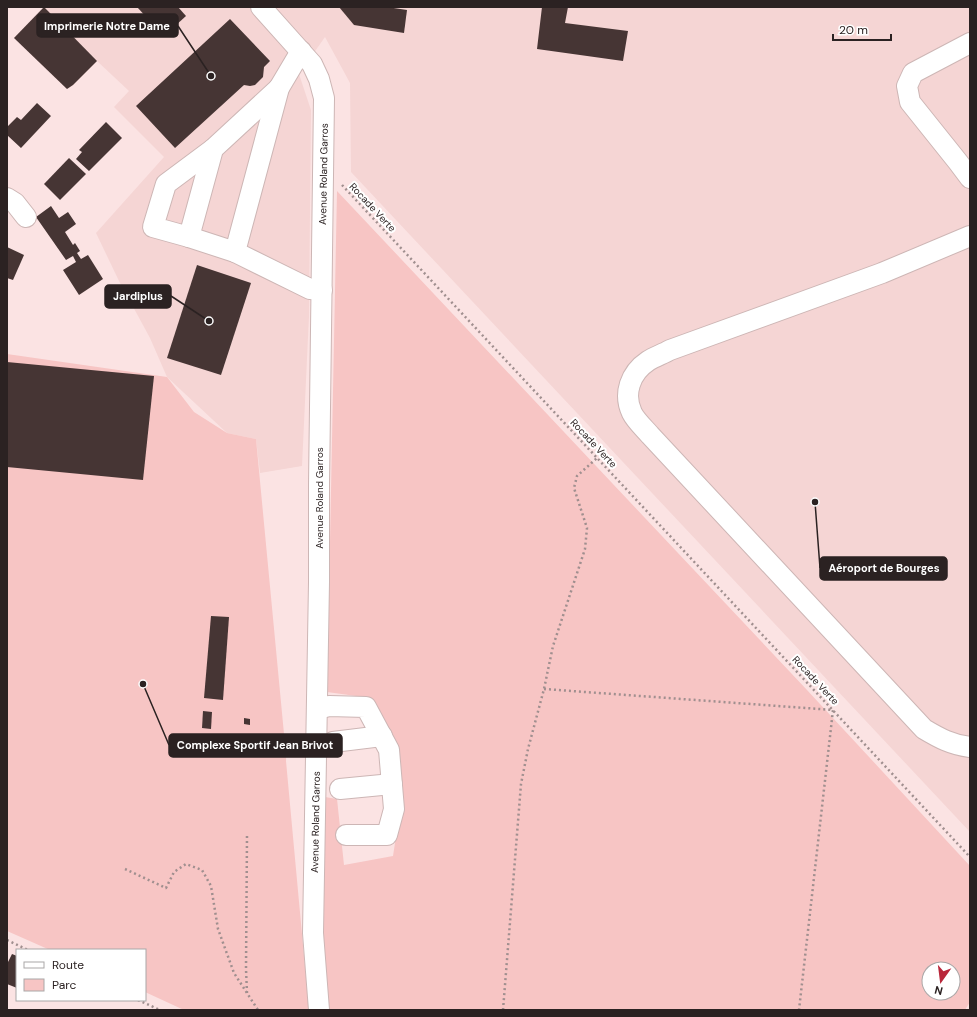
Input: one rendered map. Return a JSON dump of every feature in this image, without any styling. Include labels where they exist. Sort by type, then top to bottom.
[{"type":"street","name":"Avenue Roland Garros","points":[[261,7],[312,64],[319,79],[324,98],[313,933],[319,1010]]},
{"type":"street","points":[[970,43],[912,73],[907,86],[910,102],[970,178]]},
{"type":"street","points":[[235,252],[279,88],[301,51]]},
{"type":"street","points":[[279,88],[213,149],[166,184],[153,227],[235,252],[310,289],[322,290]]},
{"type":"street","points":[[189,237],[213,149]]},
{"type":"street","points":[[7,198],[15,203],[26,217]]},
{"type":"street","points":[[970,236],[882,273],[670,350],[648,361],[634,374],[628,393],[629,404],[633,415],[650,435],[924,729],[942,740],[970,747]]},
{"type":"street","points":[[317,709],[329,706],[366,706],[389,750],[394,809],[387,834],[346,834]]},
{"type":"street","points":[[333,742],[382,736]]},
{"type":"street","points":[[340,789],[392,784]]},
{"type":"path","name":"Rocade Verte","points":[[338,181],[970,857]]},
{"type":"path","points":[[503,1010],[521,784],[553,646],[584,548],[587,528],[574,488],[577,476],[597,458]]},
{"type":"path","points":[[544,690],[833,710],[799,1010]]},
{"type":"path","points":[[247,836],[247,993]]},
{"type":"path","points":[[124,869],[166,888],[174,872],[186,864],[202,870],[211,886],[218,929],[234,973],[258,1010]]},
{"type":"path","points":[[7,940],[26,949]]},
{"type":"path","points":[[140,1001],[160,1010]]},
{"type":"shaded area","points":[[44,7],[970,7],[970,832],[351,172],[350,83],[325,37],[299,74],[311,110],[309,316],[302,466],[260,473],[256,439],[227,433],[167,377],[150,338],[119,281],[96,233],[164,157],[114,107],[129,91],[97,61],[67,89],[14,38]]},
{"type":"green space","points":[[337,191],[807,690],[970,866],[970,1002],[965,1010],[330,1010],[323,984],[325,797],[337,799],[344,865],[393,856],[401,804],[371,698],[327,692]]},
{"type":"green space","points":[[7,354],[167,377],[194,412],[227,433],[256,439],[284,734],[287,735],[286,761],[309,1010],[184,1010],[146,992],[146,949],[48,949],[7,931]]},
{"type":"building","points":[[44,7],[97,61],[67,89],[14,38]]},
{"type":"building","points":[[137,7],[178,7],[186,16],[164,36]]},
{"type":"building","points":[[339,7],[387,7],[407,10],[404,33],[354,25]]},
{"type":"building","points":[[542,7],[568,7],[565,23],[628,31],[623,61],[537,49]]},
{"type":"building","points":[[230,19],[270,61],[264,67],[263,77],[255,85],[244,85],[175,148],[136,106]]},
{"type":"building","points":[[37,103],[51,116],[21,148],[7,135],[7,127],[17,117],[21,120]]},
{"type":"building","points":[[106,122],[122,138],[89,171],[76,159],[82,152],[79,150]]},
{"type":"building","points":[[69,158],[86,174],[60,200],[44,184]]},
{"type":"building","points":[[51,206],[59,218],[68,212],[76,224],[65,232],[73,245],[75,243],[80,251],[77,253],[81,259],[88,255],[103,279],[79,295],[63,270],[76,262],[73,256],[66,260],[36,217]]},
{"type":"building","points":[[7,247],[24,255],[13,280],[7,278]]},
{"type":"building","points":[[197,265],[251,283],[221,375],[167,358]]},
{"type":"building","points":[[7,362],[154,376],[143,480],[7,467]]},
{"type":"building","points":[[211,616],[229,617],[223,700],[204,698]]},
{"type":"building","points":[[203,711],[212,712],[211,729],[202,728]]},
{"type":"building","points":[[244,718],[250,719],[250,725],[244,724]]},
{"type":"building","points":[[12,954],[16,956],[16,988],[7,984],[7,964]]},
{"type":"place","name":"Imprimerie Notre Dame","points":[[211,76]]},
{"type":"place","name":"Jardiplus","points":[[209,321]]},
{"type":"place","name":"Aéroport de Bourges","points":[[815,502]]},
{"type":"place","name":"Complexe Sportif Jean Brivot","points":[[143,684]]}]
